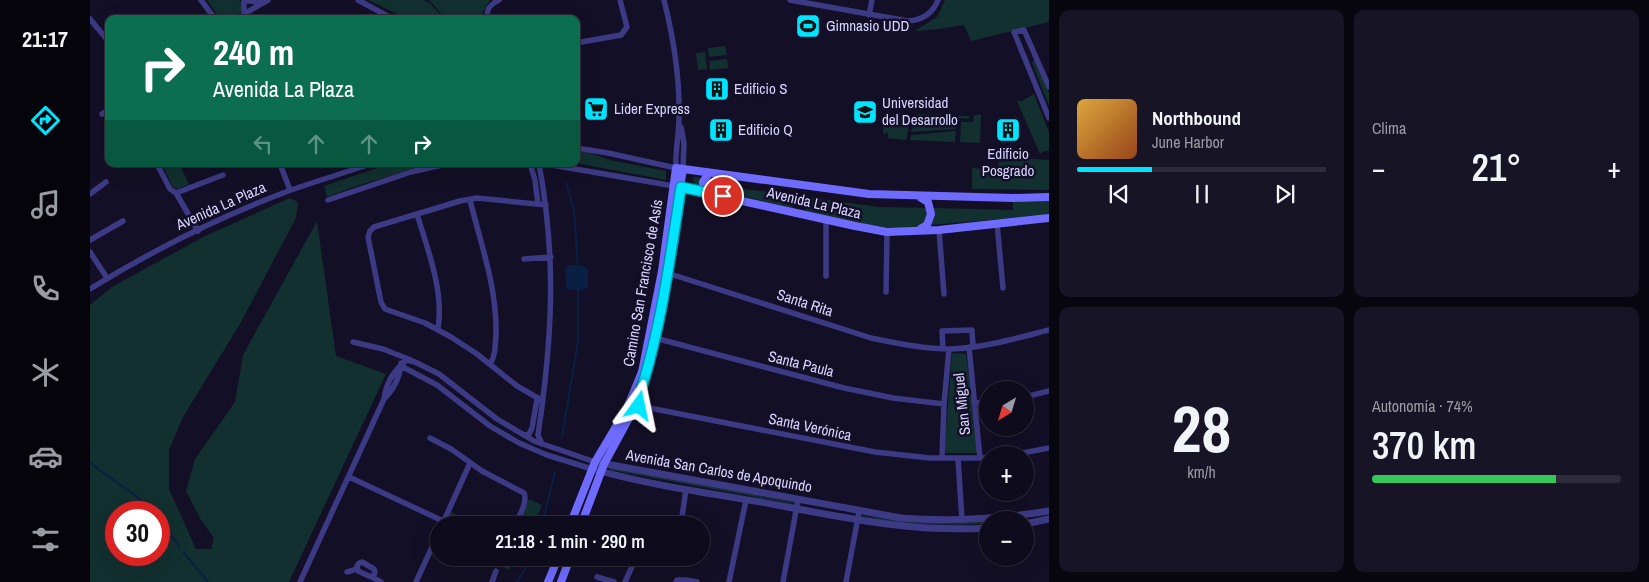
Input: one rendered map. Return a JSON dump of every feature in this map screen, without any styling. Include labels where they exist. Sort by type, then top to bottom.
[{"type":"main road","name":"Avenida La Plaza","points":[[679,169],[869,194],[1014,198],[1049,197]]},
{"type":"main road","name":"Camino San Francisco de Asís","points":[[584,516],[602,468],[647,374],[655,338],[679,169]]},
{"type":"main road","points":[[704,192],[703,182],[708,173]]},
{"type":"main road","name":"Avenida La Plaza","points":[[677,186],[887,232],[917,232],[1049,218]]},
{"type":"main road","points":[[917,232],[927,225],[932,214],[928,202],[919,196]]},
{"type":"main road","name":"Camino San Francisco de Asís","points":[[574,516],[593,466],[633,404],[664,272]]},
{"type":"main road","points":[[548,582],[555,566]]},
{"type":"main road","points":[[552,572],[562,578],[567,566]]},
{"type":"street","points":[[201,0],[212,15]]},
{"type":"street","points":[[241,15],[244,0],[262,3]]},
{"type":"street","points":[[243,15],[268,0]]},
{"type":"street","points":[[358,0],[386,15]]},
{"type":"street","points":[[486,15],[488,8],[499,0]]},
{"type":"street","points":[[580,42],[621,35],[627,27],[620,0]]},
{"type":"street","name":"Camino San Francisco de Asís","points":[[664,0],[674,53],[678,92],[679,169]]},
{"type":"street","points":[[790,0],[818,3],[902,21],[917,20],[931,11],[938,0]]},
{"type":"street","points":[[869,15],[872,0]]},
{"type":"street","points":[[90,19],[105,37]]},
{"type":"street","points":[[1049,87],[1024,30],[1014,32],[1049,118]]},
{"type":"street","points":[[1025,56],[1035,56]]},
{"type":"street","name":"Avenida La Plaza","points":[[580,149],[679,169]]},
{"type":"street","points":[[159,167],[170,189],[176,193],[198,231]]},
{"type":"street","points":[[281,167],[290,190]]},
{"type":"street","name":"Avenida La Plaza","points":[[90,289],[160,248],[290,190],[361,167]]},
{"type":"street","points":[[328,200],[411,172],[433,167]]},
{"type":"street","points":[[531,167],[535,180],[538,204]]},
{"type":"street","points":[[540,167],[546,205],[552,288],[550,339],[540,400],[538,437],[543,445]]},
{"type":"street","name":"Avenida La Plaza","points":[[566,167],[677,186]]},
{"type":"street","points":[[176,193],[223,175]]},
{"type":"street","points":[[90,194],[106,182]]},
{"type":"street","points":[[540,400],[517,386],[460,342],[438,329],[388,311],[383,307],[368,237],[374,227],[470,200],[487,198],[546,205]]},
{"type":"street","points":[[470,200],[494,293],[496,318],[495,349],[490,364]]},
{"type":"street","points":[[417,214],[438,288],[438,329]]},
{"type":"street","points":[[90,240],[123,220]]},
{"type":"street","points":[[826,220],[826,276]]},
{"type":"street","points":[[997,223],[1003,288]]},
{"type":"street","points":[[939,230],[944,294]]},
{"type":"street","points":[[886,292],[887,232]]},
{"type":"street","points":[[90,252],[107,278]]},
{"type":"street","points":[[524,259],[551,258]]},
{"type":"street","name":"Santa Rita","points":[[664,272],[871,338],[894,343],[946,348],[971,347],[1007,341],[1049,330]]},
{"type":"street","points":[[946,348],[942,331],[972,330],[971,347]]},
{"type":"street","name":"Santa Paula","points":[[655,338],[844,388],[892,398],[944,404]]},
{"type":"street","name":"Avenida San Carlos de Apoquindo","points":[[352,342],[396,354],[439,374],[491,414],[524,435],[593,466]]},
{"type":"street","name":"San Miguel","points":[[971,347],[979,449]]},
{"type":"street","name":"San Miguel","points":[[942,458],[946,348]]},
{"type":"street","points":[[300,582],[384,399],[392,390],[400,375],[401,359],[396,354]]},
{"type":"street","points":[[401,366],[405,361],[411,360]]},
{"type":"street","name":"Avenida San Carlos de Apoquindo","points":[[401,366],[438,385],[490,426],[519,443],[546,455],[686,489],[857,520],[919,528],[953,530],[979,529]]},
{"type":"street","points":[[1034,394],[1049,391]]},
{"type":"street","points":[[524,435],[529,434],[532,428],[540,400]]},
{"type":"street","points":[[974,403],[979,403]]},
{"type":"street","name":"Santa Verónica","points":[[633,404],[875,452],[958,459],[979,458]]},
{"type":"street","points":[[430,438],[524,493],[526,497],[525,502],[519,516]]},
{"type":"street","points":[[1034,451],[1049,448]]},
{"type":"street","points":[[958,459],[962,520]]},
{"type":"street","points":[[446,516],[470,463]]},
{"type":"street","name":"Avenida San Carlos de Apoquindo","points":[[602,468],[901,518],[962,520],[1006,517],[1049,511]]},
{"type":"street","points":[[349,477],[430,517]]},
{"type":"street","points":[[682,516],[686,489]]},
{"type":"street","points":[[729,582],[746,500]]},
{"type":"street","points":[[783,582],[798,500]]},
{"type":"street","points":[[846,582],[859,512]]},
{"type":"street","points":[[1034,522],[1049,519]]},
{"type":"street","points":[[416,582],[430,552]]},
{"type":"street","points":[[357,569],[358,564],[362,562],[374,569],[373,577]]},
{"type":"street","points":[[625,582],[632,566]]},
{"type":"street","points":[[347,572],[357,569]]},
{"type":"street","points":[[357,569],[381,582]]},
{"type":"street","points":[[492,582],[496,571]]},
{"type":"street","points":[[597,577],[614,582]]},
{"type":"street","points":[[676,582],[677,580],[686,580],[698,582]]},
{"type":"green space","points":[[207,0],[239,0],[242,3],[242,11],[237,15],[217,15]]},
{"type":"green space","points":[[368,0],[424,0],[430,3],[440,15],[400,15]]},
{"type":"green space","points":[[429,0],[490,0],[481,15],[442,15]]},
{"type":"green space","points":[[945,0],[1049,0],[1049,22],[971,41],[964,25],[915,31],[937,17]]},
{"type":"green space","points":[[725,46],[727,55],[709,57],[708,48]]},
{"type":"green space","points":[[705,52],[707,69],[698,70],[696,53]]},
{"type":"green space","points":[[727,59],[728,68],[710,70],[709,61]]},
{"type":"green space","points":[[1033,60],[1036,61],[1049,93],[1049,106],[1032,63]]},
{"type":"green space","points":[[1034,94],[1049,132],[1049,151],[1044,151],[1040,154],[1017,101],[1022,101]]},
{"type":"green space","points":[[918,114],[969,116],[969,119],[957,118],[956,129],[911,132]]},
{"type":"green space","points":[[974,115],[981,115],[980,143],[960,142],[961,122],[973,122]]},
{"type":"green space","points":[[883,119],[910,121],[906,140],[888,138],[888,133],[883,134]]},
{"type":"green space","points":[[956,131],[955,142],[910,140],[911,135]]},
{"type":"green space","points":[[580,152],[610,160],[666,171],[666,180],[580,164]]},
{"type":"green space","points":[[999,157],[1049,160],[1049,190],[972,189],[972,168],[998,170]]},
{"type":"green space","points":[[163,167],[180,167],[189,184],[178,189],[173,187]]},
{"type":"green space","points":[[380,167],[420,167],[327,197],[324,186]]},
{"type":"green space","points":[[693,177],[711,179],[710,185],[793,195],[793,208],[694,185]]},
{"type":"green space","points":[[805,197],[879,207],[928,208],[928,215],[926,222],[912,228],[882,227],[805,210]]},
{"type":"green space","points":[[290,198],[298,202],[296,218],[240,324],[183,417],[169,450],[169,489],[196,549],[211,549],[214,538],[201,520],[186,491],[195,459],[235,402],[243,355],[317,221],[336,356],[386,374],[289,582],[90,582],[90,305],[112,287],[205,236]]},
{"type":"green space","points":[[1049,201],[1049,215],[930,225],[934,217],[933,208],[1013,210],[1013,202]]},
{"type":"green space","points":[[952,353],[966,354],[978,453],[944,453]]},
{"type":"green space","points":[[610,467],[793,502],[794,504],[610,470]]},
{"type":"green space","points":[[529,499],[542,505],[538,516],[522,516]]},
{"type":"green space","points":[[450,512],[459,516],[448,516]]},
{"type":"green space","points":[[862,517],[927,523],[979,522],[979,524],[924,524]]},
{"type":"green space","points":[[499,566],[511,566],[509,570]]},
{"type":"water","points":[[570,265],[582,265],[588,269],[588,288],[578,291],[566,289],[565,269]]},
{"type":"waterway","points":[[566,183],[574,209],[578,267]]},
{"type":"waterway","points":[[562,437],[578,342],[578,289]]},
{"type":"waterway","points":[[90,463],[143,501]]},
{"type":"waterway","points":[[544,516],[555,472]]},
{"type":"waterway","points":[[170,534],[180,547]]},
{"type":"waterway","points":[[184,553],[208,582]]},
{"type":"waterway","points":[[517,582],[527,566]]},
{"type":"place","name":"Gimnasio UDD","points":[[808,26]]},
{"type":"place","name":"Edificio S","points":[[717,89]]},
{"type":"place","name":"Lider Express","points":[[596,109]]},
{"type":"place","name":"Universidad del Desarrollo","points":[[865,112]]},
{"type":"place","name":"Edificio Q","points":[[721,130]]},
{"type":"place","name":"Edificio Posgrado","points":[[1008,130]]},
{"type":"route","points":[[639,406],[636,405],[647,374],[655,338],[681,187],[723,196]]}]
